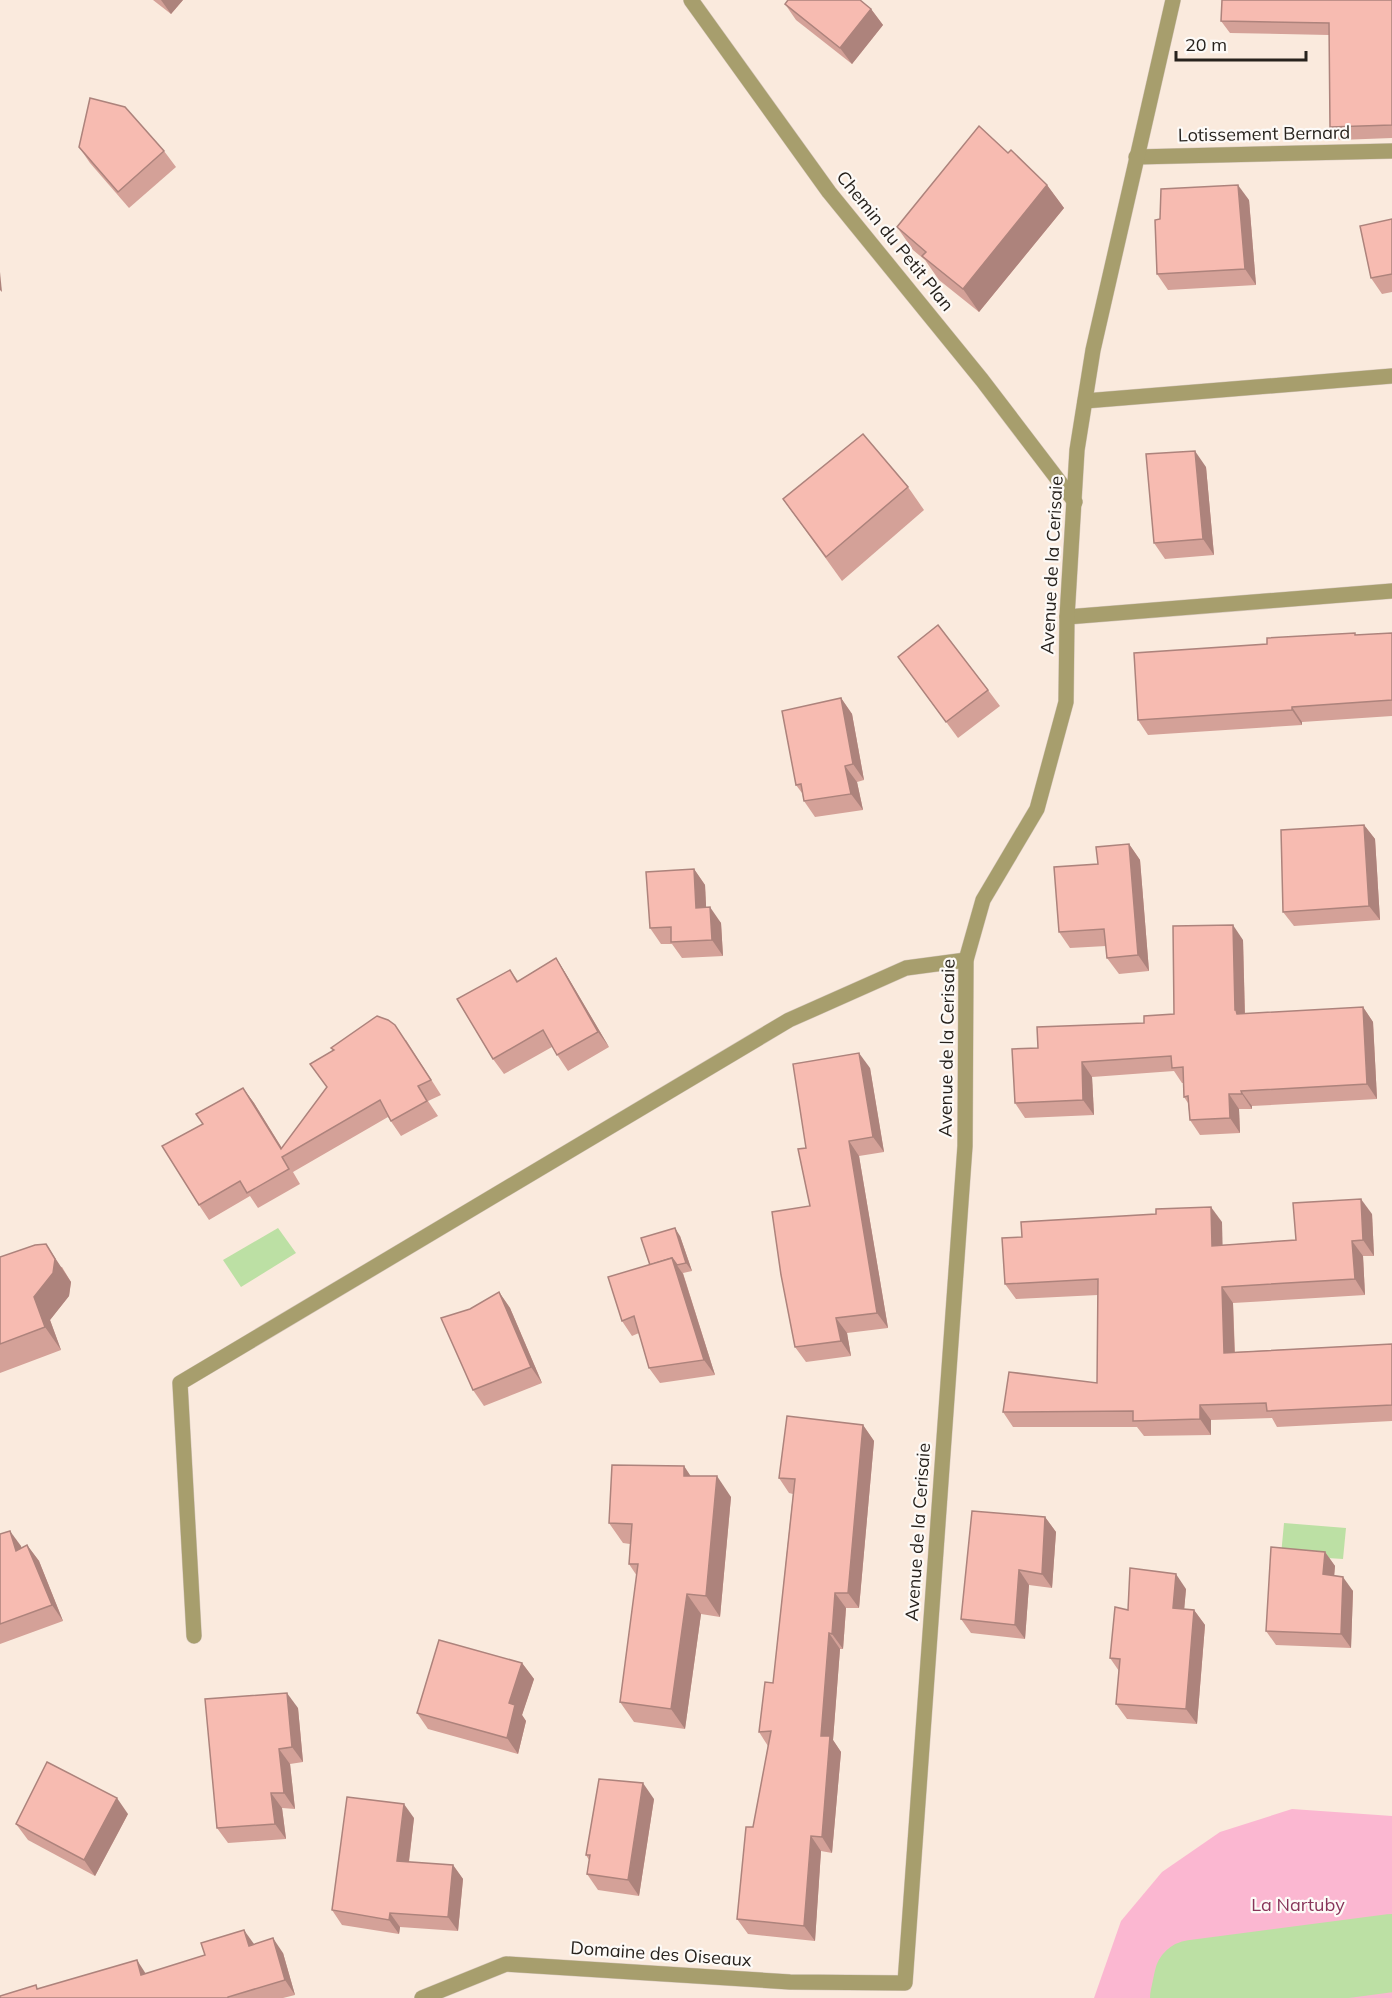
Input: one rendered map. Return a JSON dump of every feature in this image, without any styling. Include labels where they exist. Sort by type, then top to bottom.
[{"type":"street","name":"Chemin du Petit Plan","points":[[691,0],[829,192],[982,380],[1075,502]]},
{"type":"street","name":"Avenue de la Cerisaie","points":[[904,1983],[965,1146],[966,960],[983,900],[1037,809],[1066,702],[1067,617],[1077,450],[1093,350],[1173,0]]},
{"type":"street","name":"Lotissement Bernard","points":[[1136,156],[1392,151]]},
{"type":"street","points":[[1085,401],[1392,376]]},
{"type":"street","points":[[1067,617],[1392,591]]},
{"type":"street","points":[[194,1636],[180,1383],[789,1020],[906,968],[966,960]]},
{"type":"street","name":"Domaine des Oiseaux","points":[[422,1998],[506,1964],[790,1982],[904,1983]]},
{"type":"green space","name":"La Nartuby","points":[[1292,1809],[1392,1816],[1392,1998],[1094,1998],[1121,1921],[1162,1872],[1220,1832]]},
{"type":"shaded area","points":[[278,1228],[296,1253],[241,1287],[223,1260]]},
{"type":"shaded area","points":[[1284,1523],[1346,1528],[1343,1559],[1281,1555]]},
{"type":"building","points":[[788,0],[860,0],[871,9],[840,48],[785,4]]},
{"type":"building","points":[[1222,0],[1392,0],[1392,125],[1330,127],[1329,23],[1221,21]]},
{"type":"building","points":[[90,98],[125,107],[164,151],[118,192],[79,147]]},
{"type":"building","points":[[979,126],[1008,153],[1011,150],[1047,185],[963,289],[922,256],[926,252],[897,227]]},
{"type":"building","points":[[1238,185],[1245,269],[1157,274],[1155,220],[1160,219],[1161,189]]},
{"type":"building","points":[[1392,219],[1392,274],[1371,278],[1360,226]]},
{"type":"building","points":[[863,434],[908,487],[826,557],[783,499]]},
{"type":"building","points":[[1195,451],[1203,539],[1154,543],[1146,454]]},
{"type":"building","points":[[938,625],[988,690],[946,722],[898,657]]},
{"type":"building","points":[[1355,633],[1355,635],[1392,633],[1392,700],[1292,707],[1292,710],[1138,720],[1134,653],[1267,644],[1267,638]]},
{"type":"building","points":[[841,698],[853,764],[845,766],[851,794],[804,801],[801,784],[796,785],[782,711]]},
{"type":"building","points":[[1364,825],[1369,906],[1283,912],[1281,830]]},
{"type":"building","points":[[1129,844],[1138,955],[1107,958],[1104,929],[1059,932],[1054,867],[1098,864],[1096,847]]},
{"type":"building","points":[[694,869],[696,908],[710,907],[712,940],[671,942],[671,927],[650,928],[646,872]]},
{"type":"building","points":[[1233,925],[1235,1010],[1237,1014],[1363,1007],[1367,1084],[1241,1091],[1242,1094],[1229,1094],[1230,1118],[1190,1120],[1188,1096],[1184,1097],[1183,1067],[1172,1068],[1171,1056],[1082,1062],[1083,1100],[1015,1103],[1012,1049],[1038,1048],[1037,1027],[1144,1023],[1144,1016],[1174,1014],[1173,926]]},
{"type":"building","points":[[556,958],[598,1032],[557,1055],[543,1030],[493,1059],[457,999],[510,970],[517,982]]},
{"type":"building","points":[[377,1016],[395,1025],[431,1080],[418,1086],[427,1101],[391,1121],[380,1100],[282,1157],[289,1169],[247,1193],[240,1181],[199,1205],[162,1146],[203,1124],[196,1114],[243,1088],[281,1149],[327,1087],[310,1064],[334,1050],[331,1048]]},
{"type":"building","points":[[859,1053],[873,1137],[849,1141],[877,1313],[836,1318],[841,1341],[795,1347],[772,1212],[810,1206],[798,1149],[806,1148],[793,1064]]},
{"type":"building","points":[[1361,1199],[1363,1240],[1352,1241],[1355,1279],[1222,1287],[1224,1353],[1392,1344],[1392,1405],[1267,1411],[1266,1403],[1200,1405],[1200,1419],[1133,1421],[1133,1411],[1003,1412],[1009,1372],[1097,1383],[1098,1279],[1005,1284],[1002,1238],[1022,1237],[1021,1222],[1156,1214],[1156,1209],[1211,1207],[1212,1246],[1296,1240],[1293,1203]]},
{"type":"building","points":[[675,1228],[686,1263],[677,1265],[672,1258],[650,1265],[641,1238]]},
{"type":"building","points":[[46,1244],[55,1259],[53,1273],[34,1297],[45,1327],[0,1344],[0,1257],[35,1245]]},
{"type":"building","points":[[672,1258],[704,1360],[649,1368],[634,1316],[622,1321],[608,1277]]},
{"type":"building","points":[[499,1292],[531,1367],[473,1390],[441,1318],[470,1309]]},
{"type":"building","points":[[787,1416],[863,1425],[848,1593],[835,1593],[832,1634],[829,1633],[821,1736],[830,1736],[822,1837],[811,1836],[804,1926],[737,1919],[746,1827],[753,1827],[771,1731],[759,1732],[765,1682],[773,1683],[795,1479],[779,1478]]},
{"type":"building","points":[[612,1465],[684,1466],[684,1476],[717,1476],[706,1596],[687,1594],[671,1709],[620,1702],[638,1564],[629,1564],[632,1524],[609,1523]]},
{"type":"building","points":[[972,1511],[1045,1517],[1042,1574],[1019,1570],[1015,1625],[961,1619]]},
{"type":"building","points":[[10,1531],[16,1551],[27,1545],[52,1605],[0,1624],[0,1534]]},
{"type":"building","points":[[1271,1547],[1325,1552],[1323,1574],[1343,1577],[1341,1634],[1266,1631]]},
{"type":"building","points":[[1130,1568],[1176,1574],[1173,1608],[1194,1610],[1186,1709],[1116,1704],[1120,1659],[1110,1658],[1115,1607],[1128,1610]]},
{"type":"building","points":[[439,1640],[522,1663],[509,1703],[515,1705],[507,1738],[417,1713]]},
{"type":"building","points":[[287,1693],[292,1747],[279,1749],[284,1793],[271,1793],[275,1824],[217,1828],[205,1699]]},
{"type":"building","points":[[47,1762],[117,1798],[84,1860],[16,1824]]},
{"type":"building","points":[[599,1779],[643,1783],[628,1880],[587,1874],[590,1855],[586,1855]]},
{"type":"building","points":[[347,1797],[404,1804],[397,1861],[453,1865],[448,1917],[390,1913],[389,1920],[332,1910]]},
{"type":"building","points":[[244,1930],[249,1946],[273,1938],[285,1980],[228,1998],[0,1998],[0,1996],[36,1985],[37,1989],[137,1960],[141,1975],[205,1955],[201,1943]]},
{"type":"waterway","name":"La Nartuby","points":[[1189,1998],[1193,1979],[1392,1953]]}]
